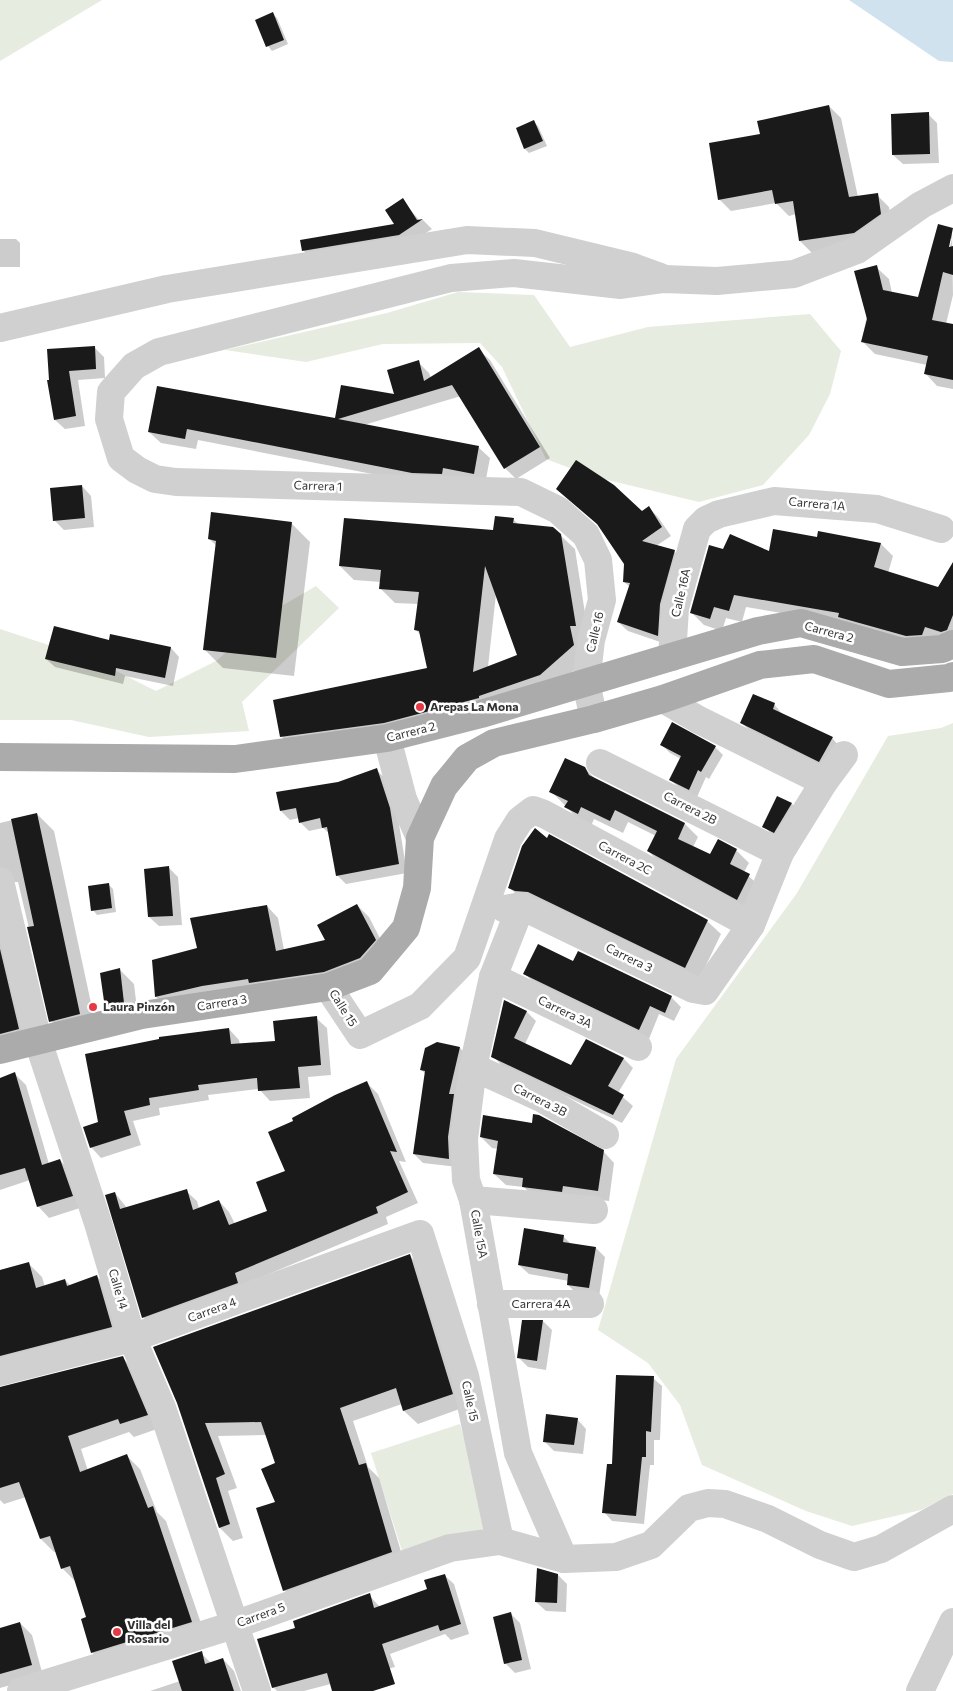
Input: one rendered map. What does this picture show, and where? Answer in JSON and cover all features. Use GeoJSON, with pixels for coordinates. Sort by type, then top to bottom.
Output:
{"type":"FeatureCollection","features":[{"type":"Feature","properties":{"kind":"main road","name":"Carrera 2"},"geometry":{"type":"LineString","coordinates":[[0,757],[235,758],[387,738],[480,714],[758,631],[801,623],[902,652],[942,649],[953,644]]}},
{"type":"Feature","properties":{"kind":"main road"},"geometry":{"type":"LineString","coordinates":[[420,838],[444,786],[466,758],[494,744],[594,719],[663,699],[760,665],[814,659],[889,684],[953,676]]}},
{"type":"Feature","properties":{"kind":"main road","name":"Calle 15"},"geometry":{"type":"LineString","coordinates":[[328,987],[370,971],[406,928],[416,888],[420,838]]}},
{"type":"Feature","properties":{"kind":"main road","name":"Carrera 3"},"geometry":{"type":"LineString","coordinates":[[0,1050],[142,1016],[328,987]]}},
{"type":"Feature","properties":{"kind":"street"},"geometry":{"type":"LineString","coordinates":[[0,328],[167,289],[467,240],[535,243],[630,266],[664,279],[718,281],[794,274],[857,250],[922,205],[953,188]]}},
{"type":"Feature","properties":{"kind":"street","name":"Carrera 1"},"geometry":{"type":"LineString","coordinates":[[521,492],[176,482],[149,476],[136,470],[121,458],[109,419],[111,392],[134,366],[159,352],[451,278],[514,273],[621,285],[664,279]]}},
{"type":"Feature","properties":{"kind":"street","name":"Calle 16"},"geometry":{"type":"LineString","coordinates":[[521,492],[558,510],[586,535],[598,560],[602,600],[591,640],[586,683],[594,719]]}},
{"type":"Feature","properties":{"kind":"street","name":"Carrera 1A"},"geometry":{"type":"LineString","coordinates":[[697,529],[706,520],[719,514],[774,501],[877,509],[941,529]]}},
{"type":"Feature","properties":{"kind":"street","name":"Calle 16A"},"geometry":{"type":"LineString","coordinates":[[672,657],[674,608],[697,529]]}},
{"type":"Feature","properties":{"kind":"street"},"geometry":{"type":"LineString","coordinates":[[663,699],[699,720],[824,782]]}},
{"type":"Feature","properties":{"kind":"street","name":"Calle 15"},"geometry":{"type":"LineString","coordinates":[[387,738],[403,799],[420,838]]}},
{"type":"Feature","properties":{"kind":"street"},"geometry":{"type":"LineString","coordinates":[[751,925],[780,853],[824,782],[844,755]]}},
{"type":"Feature","properties":{"kind":"street","name":"Carrera 2B"},"geometry":{"type":"LineString","coordinates":[[600,763],[780,853]]}},
{"type":"Feature","properties":{"kind":"street","name":"Carrera 2C"},"geometry":{"type":"LineString","coordinates":[[508,839],[520,820],[533,810],[544,814],[751,925]]}},
{"type":"Feature","properties":{"kind":"street","name":"Calle 15"},"geometry":{"type":"LineString","coordinates":[[328,987],[360,1035],[420,1006],[467,958],[508,839]]}},
{"type":"Feature","properties":{"kind":"street","name":"Calle 14"},"geometry":{"type":"LineString","coordinates":[[0,881],[38,1041],[98,1223],[132,1338],[162,1408],[257,1691]]}},
{"type":"Feature","properties":{"kind":"street"},"geometry":{"type":"LineString","coordinates":[[482,918],[506,908],[522,906]]}},
{"type":"Feature","properties":{"kind":"street","name":"Carrera 3"},"geometry":{"type":"LineString","coordinates":[[522,906],[693,989],[705,991],[716,978],[734,947],[751,925]]}},
{"type":"Feature","properties":{"kind":"street","name":"Calle 15A"},"geometry":{"type":"LineString","coordinates":[[522,906],[492,977],[473,1067],[464,1139],[466,1180],[473,1200],[518,1453],[564,1559]]}},
{"type":"Feature","properties":{"kind":"street","name":"Carrera 3A"},"geometry":{"type":"LineString","coordinates":[[492,977],[638,1047]]}},
{"type":"Feature","properties":{"kind":"street","name":"Carrera 3B"},"geometry":{"type":"LineString","coordinates":[[473,1067],[541,1098],[605,1135]]}},
{"type":"Feature","properties":{"kind":"street"},"geometry":{"type":"LineString","coordinates":[[473,1200],[594,1210]]}},
{"type":"Feature","properties":{"kind":"street","name":"Calle 15"},"geometry":{"type":"LineString","coordinates":[[420,1234],[465,1376],[500,1541]]}},
{"type":"Feature","properties":{"kind":"street","name":"Carrera 4"},"geometry":{"type":"LineString","coordinates":[[0,1372],[132,1338],[420,1234]]}},
{"type":"Feature","properties":{"kind":"street","name":"Carrera 4A"},"geometry":{"type":"LineString","coordinates":[[491,1304],[590,1304]]}},
{"type":"Feature","properties":{"kind":"street"},"geometry":{"type":"LineString","coordinates":[[500,1541],[564,1559],[616,1557],[651,1545],[689,1508],[708,1504],[725,1504],[768,1519],[820,1545],[854,1557],[881,1549],[953,1509]]}},
{"type":"Feature","properties":{"kind":"street","name":"Carrera 5"},"geometry":{"type":"LineString","coordinates":[[21,1691],[234,1625],[450,1548],[500,1541]]}},
{"type":"Feature","properties":{"kind":"street"},"geometry":{"type":"LineString","coordinates":[[920,1691],[953,1622]]}},
{"type":"Feature","properties":{"kind":"shaded area"},"geometry":{"type":"Polygon","coordinates":[[[0,0],[102,0],[0,61],[0,0]]]}},
{"type":"Feature","properties":{"kind":"shaded area"},"geometry":{"type":"Polygon","coordinates":[[[458,292],[534,295],[570,347],[648,327],[810,314],[841,351],[830,394],[809,435],[763,485],[699,502],[591,476],[546,459],[502,367],[480,343],[383,344],[306,362],[225,350],[387,313],[458,292]]]}},
{"type":"Feature","properties":{"kind":"shaded area"},"geometry":{"type":"Polygon","coordinates":[[[316,586],[339,608],[242,702],[249,731],[149,737],[71,720],[0,720],[0,629],[94,660],[156,691],[216,661],[280,607],[316,586]]]}},
{"type":"Feature","properties":{"kind":"shaded area"},"geometry":{"type":"Polygon","coordinates":[[[953,723],[953,1494],[921,1510],[852,1526],[806,1511],[702,1465],[680,1405],[648,1363],[598,1330],[676,1059],[797,893],[888,736],[941,728],[953,723]]]}},
{"type":"Feature","properties":{"kind":"shaded area"},"geometry":{"type":"Polygon","coordinates":[[[460,1424],[490,1527],[403,1554],[371,1453],[460,1424]]]}},
{"type":"Feature","properties":{"kind":"water"},"geometry":{"type":"Polygon","coordinates":[[[849,0],[953,0],[953,62],[939,61],[849,0]]]}},
{"type":"Feature","properties":{"kind":"building"},"geometry":{"type":"Polygon","coordinates":[[[273,12],[284,40],[266,47],[255,20],[273,12]]]}},
{"type":"Feature","properties":{"kind":"building"},"geometry":{"type":"Polygon","coordinates":[[[829,105],[849,197],[878,193],[881,214],[854,233],[799,241],[793,201],[775,204],[772,190],[718,200],[709,143],[760,134],[757,121],[829,105]]]}},
{"type":"Feature","properties":{"kind":"building"},"geometry":{"type":"Polygon","coordinates":[[[929,112],[930,154],[892,155],[891,114],[929,112]]]}},
{"type":"Feature","properties":{"kind":"building"},"geometry":{"type":"Polygon","coordinates":[[[534,120],[543,141],[524,149],[516,128],[534,120]]]}},
{"type":"Feature","properties":{"kind":"building"},"geometry":{"type":"Polygon","coordinates":[[[403,198],[417,220],[423,219],[399,235],[302,251],[300,240],[394,224],[385,210],[403,198]]]}},
{"type":"Feature","properties":{"kind":"building"},"geometry":{"type":"Polygon","coordinates":[[[938,224],[953,228],[949,247],[953,246],[953,275],[943,272],[932,320],[953,324],[953,380],[924,374],[928,356],[861,342],[867,319],[854,271],[877,265],[883,290],[918,297],[938,224]]]}},
{"type":"Feature","properties":{"kind":"building"},"geometry":{"type":"Polygon","coordinates":[[[95,346],[96,369],[69,371],[76,416],[54,420],[47,380],[49,380],[47,349],[95,346]]]}},
{"type":"Feature","properties":{"kind":"building"},"geometry":{"type":"Polygon","coordinates":[[[479,347],[540,447],[504,469],[452,385],[338,419],[479,446],[474,474],[443,468],[442,474],[412,473],[187,429],[185,439],[148,432],[157,386],[335,418],[341,385],[394,394],[387,370],[419,360],[424,381],[479,347]]]}},
{"type":"Feature","properties":{"kind":"building"},"geometry":{"type":"Polygon","coordinates":[[[576,460],[614,485],[642,511],[649,506],[662,527],[642,541],[675,550],[660,604],[658,636],[617,622],[630,583],[623,582],[624,564],[597,524],[556,489],[576,460]]]}},
{"type":"Feature","properties":{"kind":"building"},"geometry":{"type":"Polygon","coordinates":[[[82,485],[85,518],[53,521],[50,488],[82,485]]]}},
{"type":"Feature","properties":{"kind":"building"},"geometry":{"type":"Polygon","coordinates":[[[211,512],[292,522],[276,658],[203,650],[216,541],[208,539],[211,512]]]}},
{"type":"Feature","properties":{"kind":"building"},"geometry":{"type":"Polygon","coordinates":[[[495,516],[514,518],[513,523],[553,527],[561,534],[576,626],[570,626],[574,645],[540,675],[479,696],[479,698],[384,723],[280,737],[273,700],[427,668],[419,631],[414,630],[419,592],[379,589],[381,570],[339,566],[344,518],[493,530],[495,516]],[[485,566],[473,672],[517,655],[485,566]]]}},
{"type":"Feature","properties":{"kind":"building"},"geometry":{"type":"Polygon","coordinates":[[[773,529],[817,537],[818,531],[881,543],[874,567],[938,587],[953,562],[953,615],[947,630],[941,632],[925,627],[922,635],[906,636],[838,617],[839,613],[734,595],[729,611],[714,607],[710,619],[690,613],[709,545],[723,549],[730,534],[769,551],[773,529]]]}},
{"type":"Feature","properties":{"kind":"building"},"geometry":{"type":"Polygon","coordinates":[[[54,626],[109,640],[110,634],[171,647],[165,678],[116,668],[115,676],[45,659],[54,626]]]}},
{"type":"Feature","properties":{"kind":"building"},"geometry":{"type":"Polygon","coordinates":[[[753,694],[775,703],[773,709],[833,737],[819,762],[740,723],[753,694]]]}},
{"type":"Feature","properties":{"kind":"building"},"geometry":{"type":"Polygon","coordinates":[[[672,722],[716,746],[701,772],[698,770],[689,790],[669,780],[681,756],[660,745],[672,722]]]}},
{"type":"Feature","properties":{"kind":"building"},"geometry":{"type":"Polygon","coordinates":[[[565,758],[585,767],[589,775],[685,823],[678,839],[710,854],[718,839],[737,849],[730,864],[750,874],[737,900],[647,851],[657,831],[615,810],[610,821],[581,807],[578,814],[564,807],[568,801],[549,792],[565,758]]]}},
{"type":"Feature","properties":{"kind":"building"},"geometry":{"type":"Polygon","coordinates":[[[377,768],[390,808],[399,864],[336,876],[327,827],[322,828],[320,818],[299,823],[296,808],[280,811],[276,792],[338,782],[377,768]]]}},
{"type":"Feature","properties":{"kind":"building"},"geometry":{"type":"Polygon","coordinates":[[[777,796],[792,803],[774,833],[762,827],[777,796]]]}},
{"type":"Feature","properties":{"kind":"building"},"geometry":{"type":"Polygon","coordinates":[[[37,813],[80,1014],[49,1022],[27,927],[34,926],[11,819],[37,813]]]}},
{"type":"Feature","properties":{"kind":"building"},"geometry":{"type":"Polygon","coordinates":[[[535,828],[547,838],[549,834],[708,920],[685,968],[528,892],[515,891],[508,888],[522,846],[535,828]]]}},
{"type":"Feature","properties":{"kind":"building"},"geometry":{"type":"Polygon","coordinates":[[[169,866],[173,916],[148,917],[144,869],[169,866]]]}},
{"type":"Feature","properties":{"kind":"building"},"geometry":{"type":"Polygon","coordinates":[[[109,883],[112,908],[91,911],[88,886],[109,883]]]}},
{"type":"Feature","properties":{"kind":"building"},"geometry":{"type":"Polygon","coordinates":[[[357,904],[376,940],[360,958],[324,972],[249,983],[248,979],[202,986],[155,997],[152,960],[197,948],[190,918],[267,905],[276,951],[325,940],[317,925],[357,904]]]}},
{"type":"Feature","properties":{"kind":"building"},"geometry":{"type":"Polygon","coordinates":[[[538,944],[573,961],[578,951],[672,996],[665,1013],[650,1006],[639,1030],[523,974],[538,944]]]}},
{"type":"Feature","properties":{"kind":"building"},"geometry":{"type":"Polygon","coordinates":[[[0,949],[19,1029],[0,1034],[0,949]]]}},
{"type":"Feature","properties":{"kind":"building"},"geometry":{"type":"Polygon","coordinates":[[[120,968],[124,1003],[105,1008],[100,973],[120,968]]]}},
{"type":"Feature","properties":{"kind":"building"},"geometry":{"type":"Polygon","coordinates":[[[504,1000],[527,1011],[514,1038],[571,1065],[586,1039],[624,1058],[608,1086],[624,1095],[613,1115],[491,1057],[504,1000]]]}},
{"type":"Feature","properties":{"kind":"building"},"geometry":{"type":"Polygon","coordinates":[[[317,1016],[321,1065],[298,1067],[300,1088],[258,1091],[257,1078],[198,1085],[199,1090],[149,1098],[150,1105],[124,1111],[131,1135],[90,1148],[83,1127],[98,1122],[85,1054],[159,1039],[159,1037],[229,1028],[231,1044],[275,1041],[273,1021],[317,1016]]]}},
{"type":"Feature","properties":{"kind":"building"},"geometry":{"type":"Polygon","coordinates":[[[437,1042],[460,1047],[449,1094],[454,1094],[448,1137],[449,1159],[413,1154],[425,1071],[420,1070],[425,1048],[437,1042]]]}},
{"type":"Feature","properties":{"kind":"building"},"geometry":{"type":"Polygon","coordinates":[[[15,1072],[42,1165],[60,1159],[73,1196],[37,1207],[25,1168],[0,1175],[0,1078],[15,1072]]]}},
{"type":"Feature","properties":{"kind":"building"},"geometry":{"type":"Polygon","coordinates":[[[367,1081],[397,1152],[390,1151],[408,1192],[376,1207],[378,1213],[235,1273],[238,1283],[142,1318],[105,1195],[115,1192],[120,1209],[187,1189],[193,1210],[219,1200],[229,1225],[267,1211],[256,1182],[285,1171],[268,1132],[293,1121],[292,1118],[335,1095],[367,1081]]]}},
{"type":"Feature","properties":{"kind":"building"},"geometry":{"type":"Polygon","coordinates":[[[533,1114],[539,1115],[604,1150],[598,1191],[563,1186],[562,1192],[522,1187],[523,1178],[493,1174],[498,1141],[480,1137],[483,1115],[532,1123],[533,1114]]]}},
{"type":"Feature","properties":{"kind":"building"},"geometry":{"type":"Polygon","coordinates":[[[524,1228],[564,1235],[563,1242],[596,1247],[589,1288],[567,1285],[568,1274],[518,1265],[524,1228]]]}},
{"type":"Feature","properties":{"kind":"building"},"geometry":{"type":"Polygon","coordinates":[[[410,1254],[453,1394],[403,1411],[396,1388],[340,1408],[359,1465],[366,1463],[392,1552],[283,1591],[256,1508],[275,1502],[261,1469],[275,1463],[261,1422],[205,1423],[225,1474],[216,1478],[230,1524],[219,1528],[177,1403],[153,1347],[410,1254]]]}},
{"type":"Feature","properties":{"kind":"building"},"geometry":{"type":"Polygon","coordinates":[[[29,1262],[36,1288],[65,1279],[67,1286],[97,1275],[112,1327],[0,1356],[0,1270],[29,1262]]]}},
{"type":"Feature","properties":{"kind":"building"},"geometry":{"type":"Polygon","coordinates":[[[522,1320],[543,1320],[537,1361],[517,1358],[522,1320]]]}},
{"type":"Feature","properties":{"kind":"building"},"geometry":{"type":"Polygon","coordinates":[[[123,1356],[148,1415],[120,1424],[118,1419],[68,1436],[80,1472],[127,1454],[148,1508],[153,1506],[192,1622],[91,1653],[81,1619],[86,1617],[70,1566],[61,1569],[50,1536],[40,1539],[19,1482],[0,1488],[0,1387],[123,1356]]]}},
{"type":"Feature","properties":{"kind":"building"},"geometry":{"type":"Polygon","coordinates":[[[616,1375],[654,1376],[651,1432],[646,1431],[646,1457],[642,1457],[636,1516],[602,1513],[607,1464],[612,1464],[616,1375]]]}},
{"type":"Feature","properties":{"kind":"building"},"geometry":{"type":"Polygon","coordinates":[[[546,1414],[578,1418],[574,1445],[543,1442],[546,1414]]]}},
{"type":"Feature","properties":{"kind":"building"},"geometry":{"type":"Polygon","coordinates":[[[537,1568],[558,1574],[557,1603],[535,1602],[537,1568]]]}},
{"type":"Feature","properties":{"kind":"building"},"geometry":{"type":"Polygon","coordinates":[[[445,1574],[461,1624],[440,1631],[438,1625],[382,1644],[395,1684],[373,1691],[332,1691],[327,1673],[272,1688],[257,1639],[295,1628],[293,1621],[370,1593],[374,1608],[427,1589],[424,1580],[445,1574]]]}},
{"type":"Feature","properties":{"kind":"building"},"geometry":{"type":"Polygon","coordinates":[[[511,1612],[522,1660],[504,1664],[493,1617],[511,1612]]]}},
{"type":"Feature","properties":{"kind":"building"},"geometry":{"type":"Polygon","coordinates":[[[20,1622],[32,1665],[0,1674],[0,1628],[20,1622]]]}},
{"type":"Feature","properties":{"kind":"building"},"geometry":{"type":"Polygon","coordinates":[[[202,1651],[205,1664],[223,1658],[234,1691],[182,1691],[172,1661],[202,1651]]]}},
{"type":"Feature","properties":{"kind":"place","name":"Arepas La Mona"},"geometry":{"type":"Point","coordinates":[420,707]}},
{"type":"Feature","properties":{"kind":"place","name":"Laura Pinzón"},"geometry":{"type":"Point","coordinates":[93,1007]}},
{"type":"Feature","properties":{"kind":"place","name":"Villa del Rosario"},"geometry":{"type":"Point","coordinates":[117,1632]}}]}
